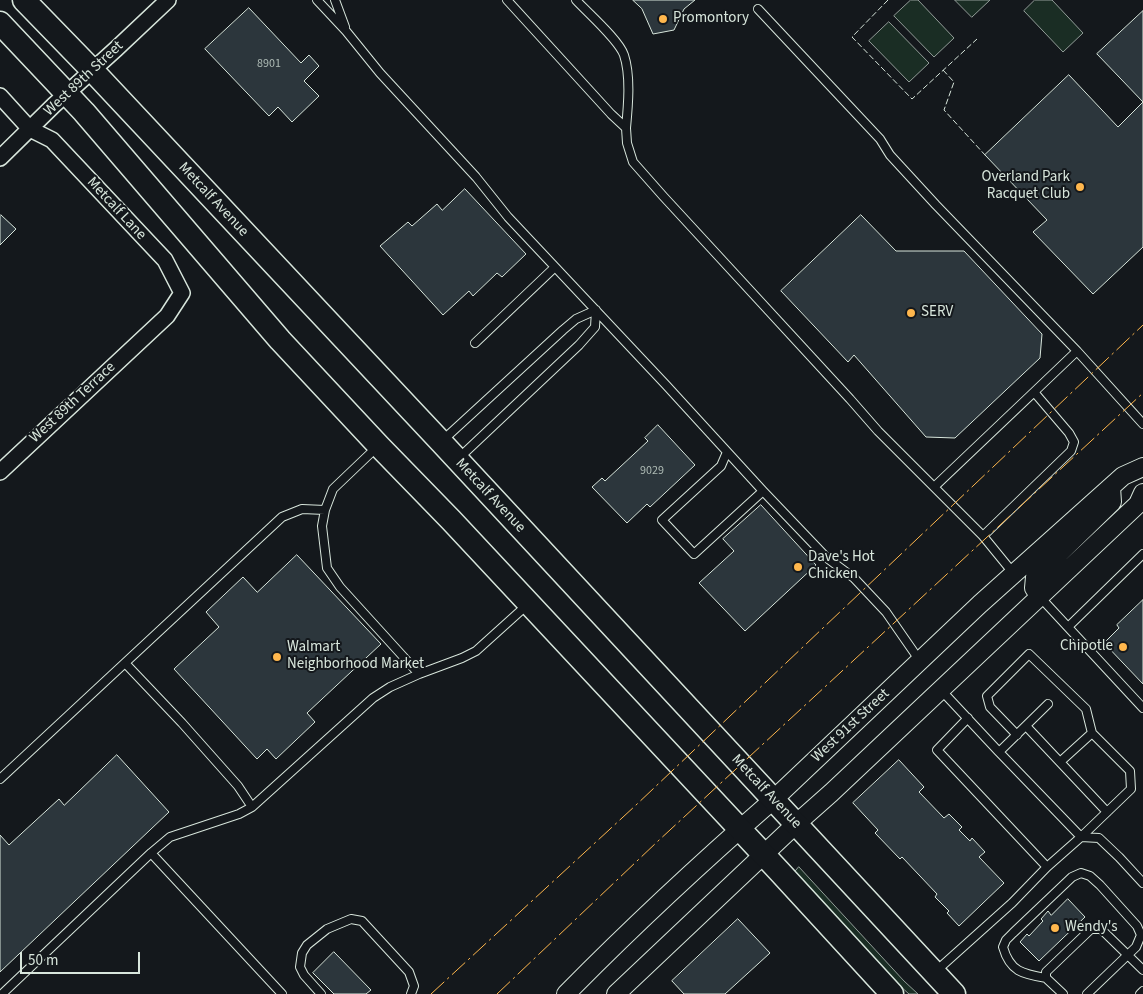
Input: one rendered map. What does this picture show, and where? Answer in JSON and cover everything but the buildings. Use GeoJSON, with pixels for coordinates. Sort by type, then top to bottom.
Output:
{"type":"FeatureCollection","features":[{"type":"Feature","properties":{"kind":"main road","name":"Metcalf Avenue"},"geometry":{"type":"LineString","coordinates":[[24,0],[92,70],[954,994]]}},
{"type":"Feature","properties":{"kind":"main road"},"geometry":{"type":"LineString","coordinates":[[0,23],[67,94],[280,340],[740,828],[892,994]]}},
{"type":"Feature","properties":{"kind":"street","name":"West 89th Street"},"geometry":{"type":"LineString","coordinates":[[0,158],[168,0]]}},
{"type":"Feature","properties":{"kind":"street","name":"Metcalf Lane"},"geometry":{"type":"LineString","coordinates":[[0,96],[30,129],[52,140],[165,260],[182,293],[167,316],[147,335]]}},
{"type":"Feature","properties":{"kind":"street","name":"West 89th Terrace"},"geometry":{"type":"LineString","coordinates":[[0,472],[147,335]]}},
{"type":"Feature","properties":{"kind":"street","name":"West 91st Street"},"geometry":{"type":"LineString","coordinates":[[566,994],[601,958],[980,604],[1123,476],[1143,466]]}},
{"type":"Feature","properties":{"kind":"street"},"geometry":{"type":"LineString","coordinates":[[1040,597],[1034,588],[1036,577],[1112,502],[1111,487]]}},
{"type":"Feature","properties":{"kind":"street"},"geometry":{"type":"LineString","coordinates":[[616,994],[1138,504],[1143,493]]}},
{"type":"Feature","properties":{"kind":"street"},"geometry":{"type":"LineString","coordinates":[[966,666],[975,643],[1026,594],[1022,584],[1014,574]]}},
{"type":"Feature","properties":{"kind":"lane"},"geometry":{"type":"LineString","coordinates":[[317,0],[346,31],[380,73],[476,177],[508,217],[827,558],[854,578],[886,612],[920,661]]}},
{"type":"Feature","properties":{"kind":"lane"},"geometry":{"type":"LineString","coordinates":[[334,0],[346,31]]}},
{"type":"Feature","properties":{"kind":"lane"},"geometry":{"type":"LineString","coordinates":[[507,0],[626,128]]}},
{"type":"Feature","properties":{"kind":"lane"},"geometry":{"type":"LineString","coordinates":[[576,0],[624,54],[627,71],[627,143],[633,162],[878,431],[983,536],[1014,574]]}},
{"type":"Feature","properties":{"kind":"lane"},"geometry":{"type":"LineString","coordinates":[[758,10],[880,139],[890,155],[936,205],[1077,351],[1143,424]]}},
{"type":"Feature","properties":{"kind":"lane"},"geometry":{"type":"LineString","coordinates":[[475,343],[555,267]]}},
{"type":"Feature","properties":{"kind":"lane"},"geometry":{"type":"LineString","coordinates":[[440,442],[576,319],[596,310]]}},
{"type":"Feature","properties":{"kind":"lane"},"geometry":{"type":"LineString","coordinates":[[456,460],[579,345],[595,327],[596,310]]}},
{"type":"Feature","properties":{"kind":"lane"},"geometry":{"type":"LineString","coordinates":[[934,487],[1077,351]]}},
{"type":"Feature","properties":{"kind":"lane"},"geometry":{"type":"LineString","coordinates":[[983,536],[1071,451],[1074,442],[1069,433],[1034,392]]}},
{"type":"Feature","properties":{"kind":"lane"},"geometry":{"type":"LineString","coordinates":[[379,446],[333,489],[325,510],[322,526],[328,568],[340,587],[419,674]]}},
{"type":"Feature","properties":{"kind":"lane"},"geometry":{"type":"LineString","coordinates":[[727,452],[722,466],[662,520],[694,554],[763,491]]}},
{"type":"Feature","properties":{"kind":"lane"},"geometry":{"type":"LineString","coordinates":[[0,779],[282,517],[302,509],[325,510]]}},
{"type":"Feature","properties":{"kind":"lane"},"geometry":{"type":"LineString","coordinates":[[1068,627],[1143,554]]}},
{"type":"Feature","properties":{"kind":"lane"},"geometry":{"type":"LineString","coordinates":[[1040,597],[1143,708]]}},
{"type":"Feature","properties":{"kind":"lane"},"geometry":{"type":"LineString","coordinates":[[2,994],[170,837],[252,808],[374,698],[390,687],[476,651],[528,604]]}},
{"type":"Feature","properties":{"kind":"lane"},"geometry":{"type":"LineString","coordinates":[[934,973],[1012,903],[1047,867],[1131,788],[1130,772],[1092,732],[1086,709],[1029,654],[987,696],[990,707],[1017,735]]}},
{"type":"Feature","properties":{"kind":"lane"},"geometry":{"type":"LineString","coordinates":[[124,663],[238,786],[252,808]]}},
{"type":"Feature","properties":{"kind":"lane"},"geometry":{"type":"LineString","coordinates":[[941,690],[1081,836],[1099,838],[1143,883]]}},
{"type":"Feature","properties":{"kind":"lane"},"geometry":{"type":"LineString","coordinates":[[999,752],[1048,704]]}},
{"type":"Feature","properties":{"kind":"lane"},"geometry":{"type":"LineString","coordinates":[[968,718],[937,750],[1047,867]]}},
{"type":"Feature","properties":{"kind":"lane"},"geometry":{"type":"LineString","coordinates":[[1026,726],[1106,812]]}},
{"type":"Feature","properties":{"kind":"lane"},"geometry":{"type":"LineString","coordinates":[[1060,762],[1092,732]]}},
{"type":"Feature","properties":{"kind":"lane"},"geometry":{"type":"LineString","coordinates":[[151,853],[282,994]]}},
{"type":"Feature","properties":{"kind":"lane"},"geometry":{"type":"LineString","coordinates":[[1063,994],[1046,978],[1024,974],[1013,966],[1005,956],[1003,947],[1006,940],[1013,933],[1064,884],[1081,872],[1090,876],[1100,885],[1137,926],[1140,935],[1136,947],[1086,994]]}},
{"type":"Feature","properties":{"kind":"lane"},"geometry":{"type":"LineString","coordinates":[[321,994],[304,975],[300,967],[302,953],[307,945],[327,929],[351,919],[362,921],[409,972],[414,986],[411,994]]}},
{"type":"Feature","properties":{"kind":"lane"},"geometry":{"type":"LineString","coordinates":[[1046,978],[1046,972],[1091,929],[1101,929],[1143,970]]}},
{"type":"Feature","properties":{"kind":"lane"},"geometry":{"type":"LineString","coordinates":[[1140,994],[1143,991]]}},
{"type":"Feature","properties":{"kind":"green space"},"geometry":{"type":"Polygon","coordinates":[[[911,0],[918,0],[954,38],[934,57],[894,16],[911,0]]]}},
{"type":"Feature","properties":{"kind":"green space"},"geometry":{"type":"Polygon","coordinates":[[[955,0],[990,0],[972,17],[955,0]]]}},
{"type":"Feature","properties":{"kind":"green space"},"geometry":{"type":"Polygon","coordinates":[[[1035,0],[1052,0],[1083,33],[1063,52],[1024,11],[1035,0]]]}},
{"type":"Feature","properties":{"kind":"green space"},"geometry":{"type":"Polygon","coordinates":[[[889,22],[929,63],[909,82],[869,41],[889,22]]]}},
{"type":"Feature","properties":{"kind":"green space"},"geometry":{"type":"Polygon","coordinates":[[[799,867],[918,994],[909,994],[881,969],[794,873],[799,867]]]}},
{"type":"Feature","properties":{"kind":"fence"},"geometry":{"type":"LineString","coordinates":[[888,0],[852,37],[912,99],[977,39]]}},
{"type":"Feature","properties":{"kind":"fence"},"geometry":{"type":"LineString","coordinates":[[943,70],[954,82],[944,110],[985,155]]}},
{"type":"Feature","properties":{"kind":"power"},"geometry":{"type":"LineString","coordinates":[[431,994],[635,806],[1143,325]]}},
{"type":"Feature","properties":{"kind":"power"},"geometry":{"type":"LineString","coordinates":[[497,994],[657,842],[1143,393]]}},
{"type":"Feature","properties":{"kind":"place","name":"Promontory"},"geometry":{"type":"Point","coordinates":[663,19]}},
{"type":"Feature","properties":{"kind":"place","name":"Overland Park Racquet Club"},"geometry":{"type":"Point","coordinates":[1080,187]}},
{"type":"Feature","properties":{"kind":"place","name":"SERV"},"geometry":{"type":"Point","coordinates":[911,313]}},
{"type":"Feature","properties":{"kind":"place","name":"Dave's Hot Chicken"},"geometry":{"type":"Point","coordinates":[798,567]}},
{"type":"Feature","properties":{"kind":"place","name":"Chipotle"},"geometry":{"type":"Point","coordinates":[1123,647]}},
{"type":"Feature","properties":{"kind":"place","name":"Walmart Neighborhood Market"},"geometry":{"type":"Point","coordinates":[277,657]}},
{"type":"Feature","properties":{"kind":"place","name":"Wendy's"},"geometry":{"type":"Point","coordinates":[1055,928]}}]}
